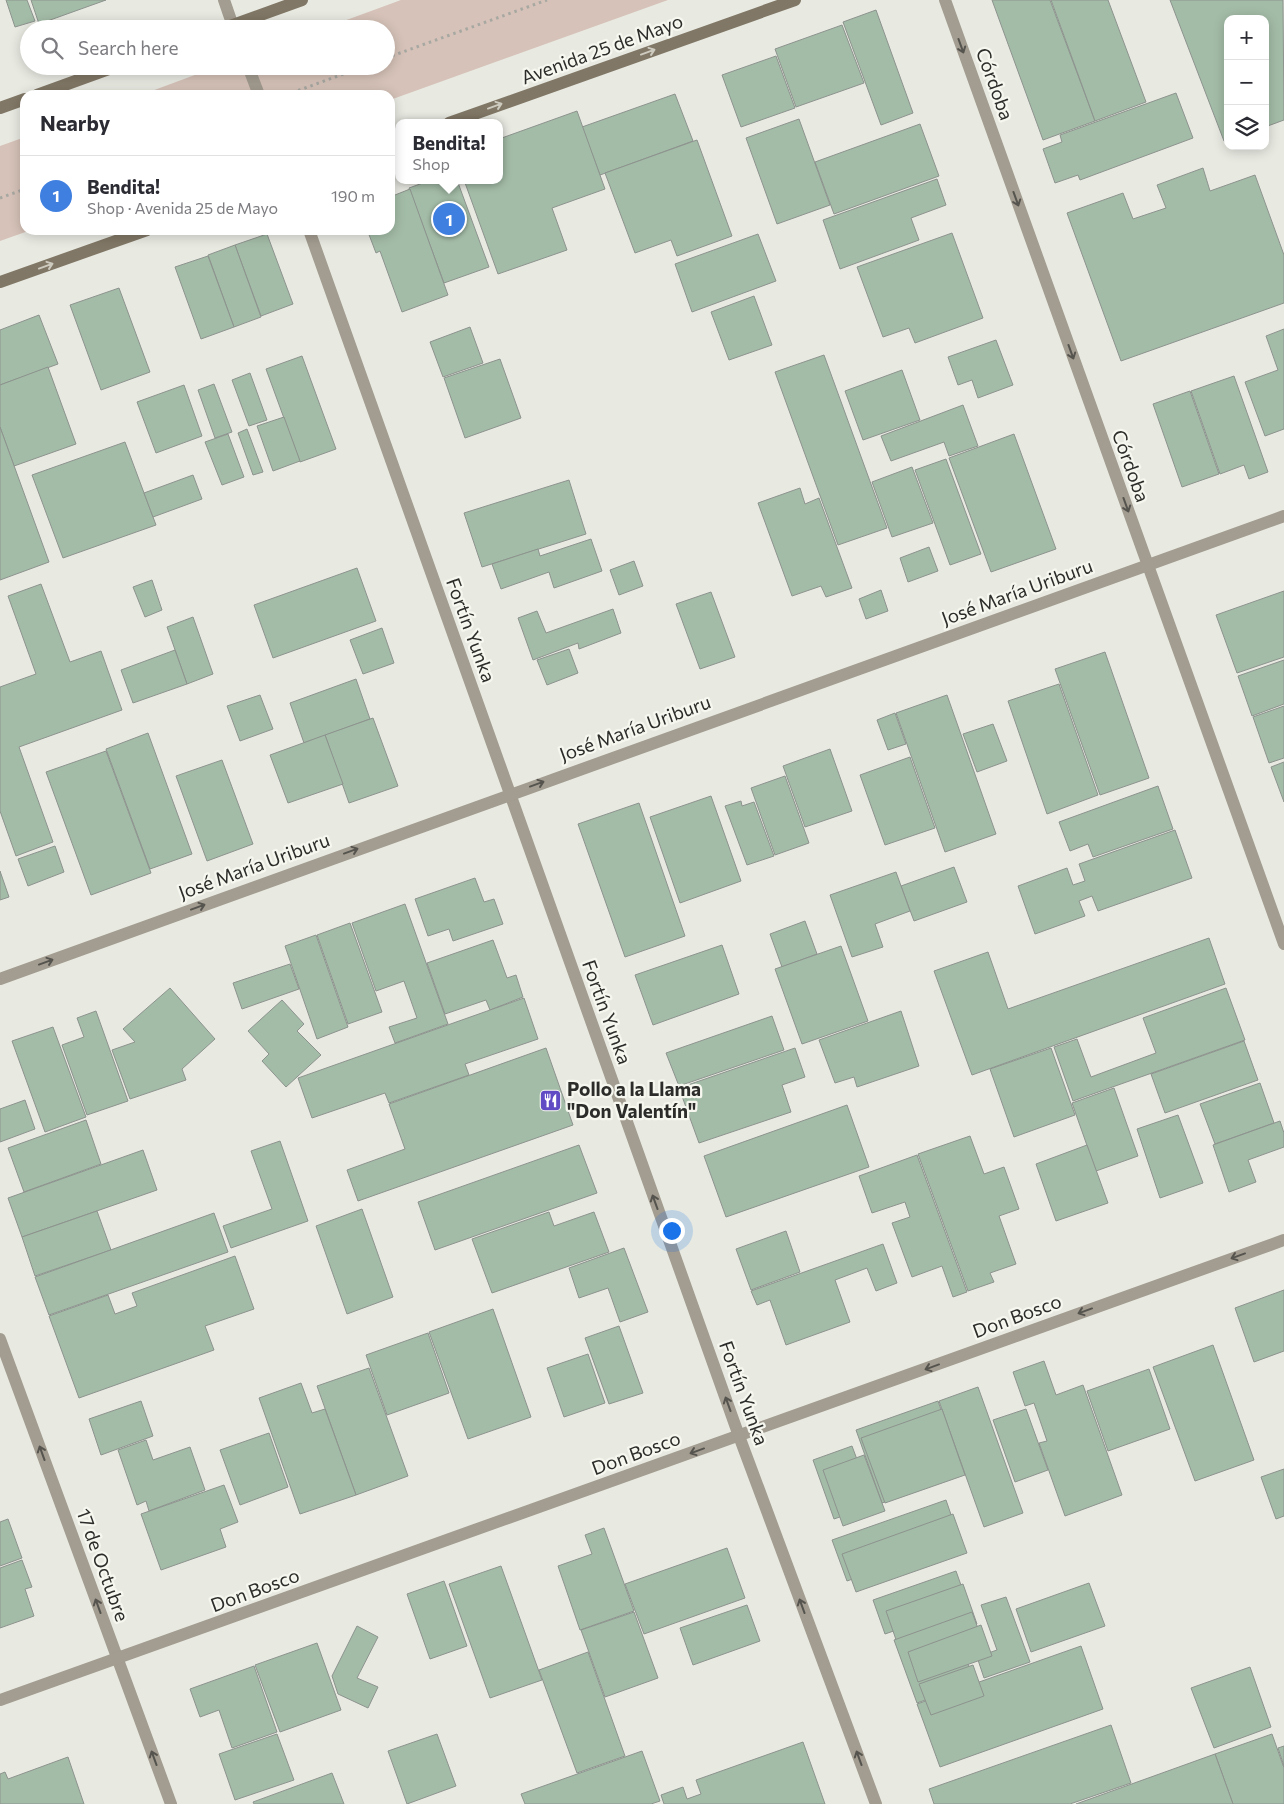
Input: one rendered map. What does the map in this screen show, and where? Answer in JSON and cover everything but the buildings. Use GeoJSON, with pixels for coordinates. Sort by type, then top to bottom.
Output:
{"type":"FeatureCollection","features":[{"type":"Feature","properties":{"kind":"main road"},"geometry":{"type":"LineString","coordinates":[[248,20],[302,0]]}},
{"type":"Feature","properties":{"kind":"main road","name":"Avenida 25 de Mayo"},"geometry":{"type":"LineString","coordinates":[[460,119],[795,0]]}},
{"type":"Feature","properties":{"kind":"main road"},"geometry":{"type":"LineString","coordinates":[[51,90],[92,75]]}},
{"type":"Feature","properties":{"kind":"main road"},"geometry":{"type":"LineString","coordinates":[[0,108],[20,101]]}},
{"type":"Feature","properties":{"kind":"main road"},"geometry":{"type":"LineString","coordinates":[[0,282],[134,235]]}},
{"type":"Feature","properties":{"kind":"street"},"geometry":{"type":"LineString","coordinates":[[224,0],[228,20]]}},
{"type":"Feature","properties":{"kind":"street","name":"Córdoba"},"geometry":{"type":"LineString","coordinates":[[945,0],[1284,944]]}},
{"type":"Feature","properties":{"kind":"street"},"geometry":{"type":"LineString","coordinates":[[251,75],[257,90]]}},
{"type":"Feature","properties":{"kind":"street","name":"Fortín Yunka"},"geometry":{"type":"LineString","coordinates":[[311,235],[740,1436],[876,1804]]}},
{"type":"Feature","properties":{"kind":"street","name":"José María Uriburu"},"geometry":{"type":"LineString","coordinates":[[0,979],[1284,516]]}},
{"type":"Feature","properties":{"kind":"street","name":"Don Bosco"},"geometry":{"type":"LineString","coordinates":[[0,1700],[1284,1240]]}},
{"type":"Feature","properties":{"kind":"street","name":"17 de Octubre"},"geometry":{"type":"LineString","coordinates":[[0,1339],[171,1804]]}},
{"type":"Feature","properties":{"kind":"path"},"geometry":{"type":"LineString","coordinates":[[395,55],[547,0]]}},
{"type":"Feature","properties":{"kind":"path"},"geometry":{"type":"LineString","coordinates":[[300,90],[340,75]]}},
{"type":"Feature","properties":{"kind":"path"},"geometry":{"type":"LineString","coordinates":[[0,198],[20,191]]}},
{"type":"Feature","properties":{"kind":"shaded area"},"geometry":{"type":"Polygon","coordinates":[[[401,0],[668,0],[395,98],[395,90],[154,90],[195,75],[395,75],[395,20],[347,20],[401,0]]]}},
{"type":"Feature","properties":{"kind":"shaded area"},"geometry":{"type":"Polygon","coordinates":[[[20,139],[20,234],[0,241],[0,146],[20,139]]]}},
{"type":"Feature","properties":{"kind":"place","name":"Bendita!"},"geometry":{"type":"Point","coordinates":[449,219]}},
{"type":"Feature","properties":{"kind":"place","name":"Pollo a la Llama \"Don Valentín\""},"geometry":{"type":"Point","coordinates":[551,1100]}}]}
